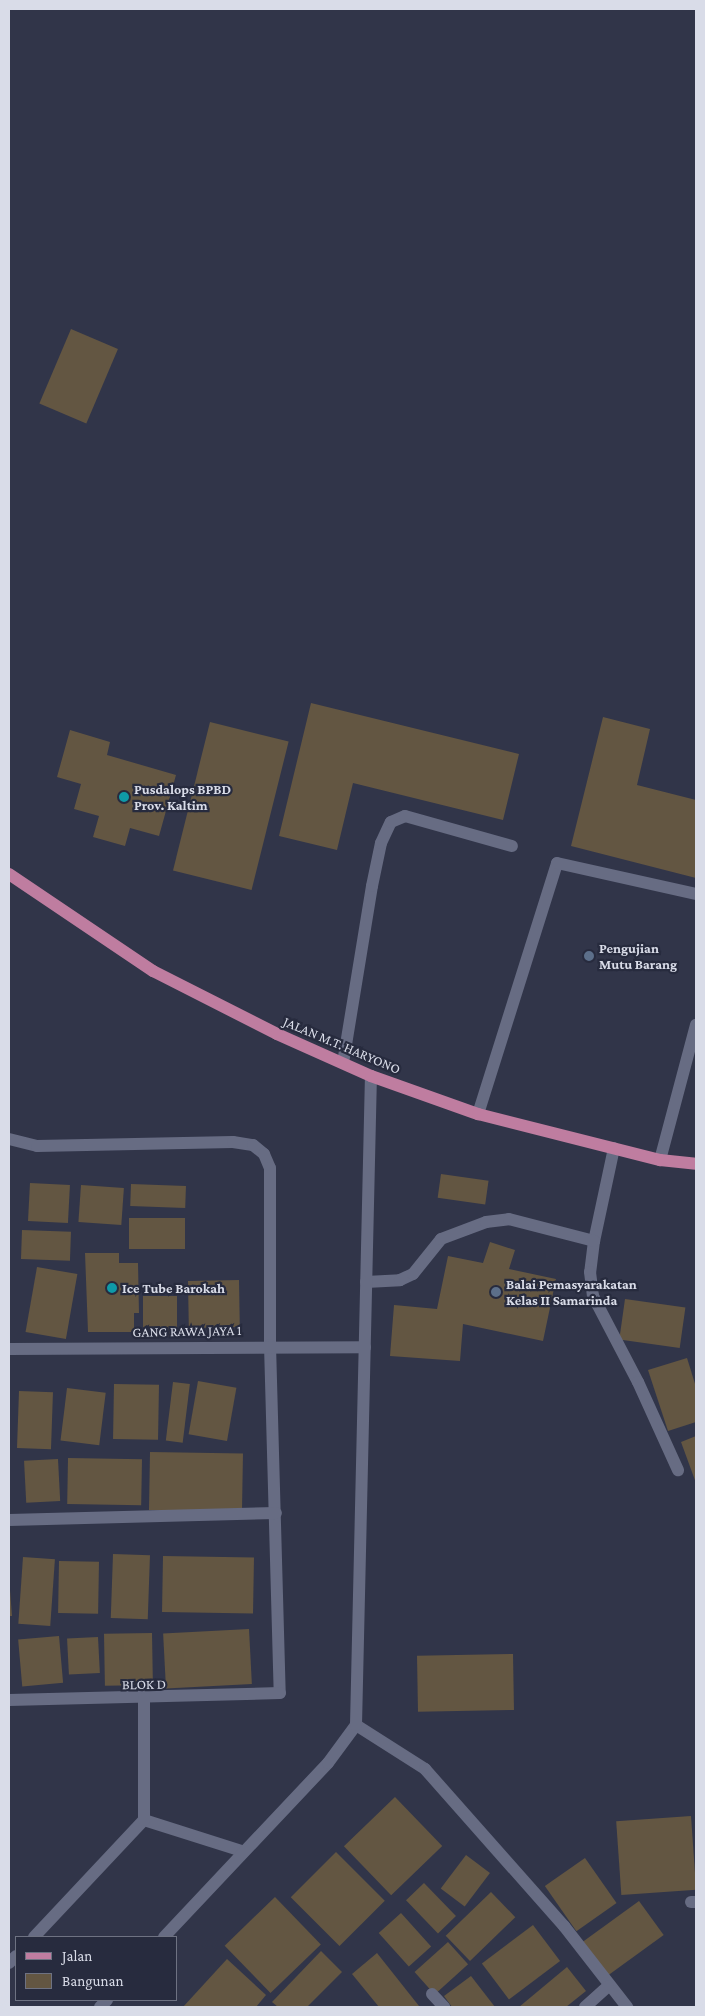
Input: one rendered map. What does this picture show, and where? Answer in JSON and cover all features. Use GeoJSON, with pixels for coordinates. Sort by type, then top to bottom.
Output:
{"type":"FeatureCollection","features":[{"type":"Feature","properties":{"kind":"main road","name":"JALAN M.T. HARYONO"},"geometry":{"type":"LineString","coordinates":[[9,874],[153,970],[371,1076],[478,1114],[660,1160],[696,1164]]}},
{"type":"Feature","properties":{"kind":"street"},"geometry":{"type":"LineString","coordinates":[[343,1063],[372,886],[381,843],[391,822],[404,816],[512,846]]}},
{"type":"Feature","properties":{"kind":"street"},"geometry":{"type":"LineString","coordinates":[[478,1114],[557,862],[696,894]]}},
{"type":"Feature","properties":{"kind":"street"},"geometry":{"type":"LineString","coordinates":[[660,1160],[696,1025]]}},
{"type":"Feature","properties":{"kind":"street"},"geometry":{"type":"LineString","coordinates":[[165,1936],[242,1851],[328,1763],[356,1725],[371,1076]]}},
{"type":"Feature","properties":{"kind":"street"},"geometry":{"type":"LineString","coordinates":[[9,1139],[38,1146],[232,1142],[253,1145],[264,1154],[270,1168],[270,1345],[276,1513],[9,1520]]}},
{"type":"Feature","properties":{"kind":"street"},"geometry":{"type":"LineString","coordinates":[[614,1148],[594,1241],[590,1272],[593,1296],[638,1382],[678,1470]]}},
{"type":"Feature","properties":{"kind":"street"},"geometry":{"type":"LineString","coordinates":[[366,1282],[400,1280],[413,1274],[441,1239],[486,1222],[509,1219],[594,1241]]}},
{"type":"Feature","properties":{"kind":"street","name":"GANG RAWA JAYA 1"},"geometry":{"type":"LineString","coordinates":[[9,1349],[270,1345],[365,1347]]}},
{"type":"Feature","properties":{"kind":"street","name":"BLOK D"},"geometry":{"type":"LineString","coordinates":[[9,1700],[144,1699],[280,1693],[276,1513]]}},
{"type":"Feature","properties":{"kind":"street"},"geometry":{"type":"LineString","coordinates":[[35,1936],[144,1820],[144,1699]]}},
{"type":"Feature","properties":{"kind":"street"},"geometry":{"type":"LineString","coordinates":[[356,1725],[425,1769],[564,1926],[608,1986],[627,2007]]}},
{"type":"Feature","properties":{"kind":"street"},"geometry":{"type":"LineString","coordinates":[[144,1820],[242,1851]]}},
{"type":"Feature","properties":{"kind":"street"},"geometry":{"type":"LineString","coordinates":[[585,2007],[608,1986]]}},
{"type":"Feature","properties":{"kind":"street"},"geometry":{"type":"LineString","coordinates":[[432,1994],[444,2007]]}},
{"type":"Feature","properties":{"kind":"building"},"geometry":{"type":"Polygon","coordinates":[[[71,329],[118,349],[86,423],[39,404],[71,329]]]}},
{"type":"Feature","properties":{"kind":"building"},"geometry":{"type":"Polygon","coordinates":[[[311,703],[519,754],[503,820],[353,783],[337,850],[279,836],[311,703]]]}},
{"type":"Feature","properties":{"kind":"building"},"geometry":{"type":"Polygon","coordinates":[[[603,717],[650,729],[637,785],[696,800],[696,878],[571,846],[603,717]]]}},
{"type":"Feature","properties":{"kind":"building"},"geometry":{"type":"Polygon","coordinates":[[[210,722],[289,742],[252,890],[173,870],[210,722]]]}},
{"type":"Feature","properties":{"kind":"building","name":"Pusdalops BPBD Prov. Kaltim"},"geometry":{"type":"Polygon","coordinates":[[[70,730],[110,742],[107,755],[176,775],[159,836],[130,828],[125,846],[93,837],[99,816],[74,809],[81,784],[57,777],[70,730]]]}},
{"type":"Feature","properties":{"kind":"building"},"geometry":{"type":"Polygon","coordinates":[[[441,1174],[489,1181],[485,1204],[438,1198],[441,1174]]]}},
{"type":"Feature","properties":{"kind":"building"},"geometry":{"type":"Polygon","coordinates":[[[30,1183],[70,1185],[68,1223],[28,1221],[30,1183]]]}},
{"type":"Feature","properties":{"kind":"building"},"geometry":{"type":"Polygon","coordinates":[[[131,1184],[186,1186],[185,1208],[130,1206],[131,1184]]]}},
{"type":"Feature","properties":{"kind":"building"},"geometry":{"type":"Polygon","coordinates":[[[81,1185],[124,1188],[121,1225],[78,1222],[81,1185]]]}},
{"type":"Feature","properties":{"kind":"building"},"geometry":{"type":"Polygon","coordinates":[[[129,1218],[185,1218],[185,1249],[129,1249],[129,1218]]]}},
{"type":"Feature","properties":{"kind":"building"},"geometry":{"type":"Polygon","coordinates":[[[22,1230],[71,1232],[70,1261],[21,1259],[22,1230]]]}},
{"type":"Feature","properties":{"kind":"building","name":"Balai Pemasyarakatan Kelas II Samarinda"},"geometry":{"type":"Polygon","coordinates":[[[490,1242],[515,1250],[509,1269],[556,1279],[543,1341],[463,1324],[460,1361],[390,1356],[394,1305],[437,1309],[448,1256],[483,1263],[490,1242]]]}},
{"type":"Feature","properties":{"kind":"building","name":"Ice Tube Barokah"},"geometry":{"type":"Polygon","coordinates":[[[85,1253],[119,1253],[119,1263],[138,1263],[139,1313],[134,1313],[134,1332],[88,1332],[85,1253]]]}},
{"type":"Feature","properties":{"kind":"building"},"geometry":{"type":"Polygon","coordinates":[[[37,1267],[77,1274],[66,1339],[26,1332],[37,1267]]]}},
{"type":"Feature","properties":{"kind":"building"},"geometry":{"type":"Polygon","coordinates":[[[239,1280],[240,1327],[189,1328],[188,1281],[239,1280]]]}},
{"type":"Feature","properties":{"kind":"building"},"geometry":{"type":"Polygon","coordinates":[[[143,1296],[177,1296],[177,1337],[143,1337],[143,1296]]]}},
{"type":"Feature","properties":{"kind":"building"},"geometry":{"type":"Polygon","coordinates":[[[625,1299],[685,1307],[680,1348],[619,1340],[625,1299]]]}},
{"type":"Feature","properties":{"kind":"building"},"geometry":{"type":"Polygon","coordinates":[[[687,1358],[696,1387],[696,1422],[668,1431],[648,1370],[687,1358]]]}},
{"type":"Feature","properties":{"kind":"building"},"geometry":{"type":"Polygon","coordinates":[[[198,1381],[236,1388],[227,1441],[189,1434],[198,1381]]]}},
{"type":"Feature","properties":{"kind":"building"},"geometry":{"type":"Polygon","coordinates":[[[173,1382],[190,1384],[183,1443],[166,1441],[173,1382]]]}},
{"type":"Feature","properties":{"kind":"building"},"geometry":{"type":"Polygon","coordinates":[[[114,1384],[159,1385],[158,1440],[113,1439],[114,1384]]]}},
{"type":"Feature","properties":{"kind":"building"},"geometry":{"type":"Polygon","coordinates":[[[67,1388],[106,1393],[99,1445],[61,1441],[67,1388]]]}},
{"type":"Feature","properties":{"kind":"building"},"geometry":{"type":"Polygon","coordinates":[[[19,1391],[53,1392],[51,1449],[17,1448],[19,1391]]]}},
{"type":"Feature","properties":{"kind":"building"},"geometry":{"type":"Polygon","coordinates":[[[696,1436],[696,1483],[681,1442],[696,1436]]]}},
{"type":"Feature","properties":{"kind":"building"},"geometry":{"type":"Polygon","coordinates":[[[150,1452],[243,1454],[242,1512],[149,1510],[150,1452]]]}},
{"type":"Feature","properties":{"kind":"building"},"geometry":{"type":"Polygon","coordinates":[[[68,1458],[142,1459],[141,1505],[67,1504],[68,1458]]]}},
{"type":"Feature","properties":{"kind":"building"},"geometry":{"type":"Polygon","coordinates":[[[58,1459],[60,1501],[26,1503],[24,1461],[58,1459]]]}},
{"type":"Feature","properties":{"kind":"building"},"geometry":{"type":"Polygon","coordinates":[[[113,1554],[150,1555],[148,1619],[111,1618],[113,1554]]]}},
{"type":"Feature","properties":{"kind":"building"},"geometry":{"type":"Polygon","coordinates":[[[163,1556],[254,1558],[253,1614],[162,1612],[163,1556]]]}},
{"type":"Feature","properties":{"kind":"building"},"geometry":{"type":"Polygon","coordinates":[[[23,1557],[55,1559],[50,1626],[18,1624],[23,1557]]]}},
{"type":"Feature","properties":{"kind":"building"},"geometry":{"type":"Polygon","coordinates":[[[59,1561],[99,1562],[98,1614],[58,1613],[59,1561]]]}},
{"type":"Feature","properties":{"kind":"building"},"geometry":{"type":"Polygon","coordinates":[[[9,1577],[12,1616],[9,1616],[9,1577]]]}},
{"type":"Feature","properties":{"kind":"building"},"geometry":{"type":"Polygon","coordinates":[[[249,1629],[252,1684],[166,1688],[163,1634],[249,1629]]]}},
{"type":"Feature","properties":{"kind":"building"},"geometry":{"type":"Polygon","coordinates":[[[152,1633],[153,1685],[105,1686],[104,1634],[152,1633]]]}},
{"type":"Feature","properties":{"kind":"building"},"geometry":{"type":"Polygon","coordinates":[[[59,1636],[63,1683],[22,1686],[18,1640],[59,1636]]]}},
{"type":"Feature","properties":{"kind":"building"},"geometry":{"type":"Polygon","coordinates":[[[98,1637],[100,1673],[69,1675],[67,1639],[98,1637]]]}},
{"type":"Feature","properties":{"kind":"building"},"geometry":{"type":"Polygon","coordinates":[[[513,1654],[514,1710],[418,1712],[417,1656],[513,1654]]]}},
{"type":"Feature","properties":{"kind":"building"},"geometry":{"type":"Polygon","coordinates":[[[395,1797],[442,1846],[391,1895],[344,1846],[395,1797]]]}},
{"type":"Feature","properties":{"kind":"building"},"geometry":{"type":"Polygon","coordinates":[[[691,1816],[696,1890],[621,1895],[616,1821],[691,1816]]]}},
{"type":"Feature","properties":{"kind":"building"},"geometry":{"type":"Polygon","coordinates":[[[336,1852],[385,1901],[340,1946],[291,1897],[336,1852]]]}},
{"type":"Feature","properties":{"kind":"building"},"geometry":{"type":"Polygon","coordinates":[[[466,1855],[490,1873],[465,1907],[441,1889],[466,1855]]]}},
{"type":"Feature","properties":{"kind":"building"},"geometry":{"type":"Polygon","coordinates":[[[585,1858],[617,1903],[576,1931],[545,1886],[585,1858]]]}},
{"type":"Feature","properties":{"kind":"building"},"geometry":{"type":"Polygon","coordinates":[[[424,1883],[456,1916],[438,1933],[406,1900],[424,1883]]]}},
{"type":"Feature","properties":{"kind":"building"},"geometry":{"type":"Polygon","coordinates":[[[491,1892],[515,1917],[470,1961],[446,1936],[491,1892]]]}},
{"type":"Feature","properties":{"kind":"building"},"geometry":{"type":"Polygon","coordinates":[[[275,1897],[321,1944],[270,1993],[225,1946],[275,1897]]]}},
{"type":"Feature","properties":{"kind":"building"},"geometry":{"type":"Polygon","coordinates":[[[639,1901],[664,1935],[608,1976],[583,1942],[639,1901]]]}},
{"type":"Feature","properties":{"kind":"building"},"geometry":{"type":"Polygon","coordinates":[[[401,1913],[431,1946],[409,1967],[379,1933],[401,1913]]]}},
{"type":"Feature","properties":{"kind":"building"},"geometry":{"type":"Polygon","coordinates":[[[533,1925],[560,1961],[509,1999],[482,1964],[533,1925]]]}},
{"type":"Feature","properties":{"kind":"building"},"geometry":{"type":"Polygon","coordinates":[[[448,1942],[468,1964],[435,1994],[415,1972],[448,1942]]]}},
{"type":"Feature","properties":{"kind":"building"},"geometry":{"type":"Polygon","coordinates":[[[321,1951],[342,1972],[307,2007],[278,2007],[272,2002],[321,1951]]]}},
{"type":"Feature","properties":{"kind":"building"},"geometry":{"type":"Polygon","coordinates":[[[377,1953],[419,2006],[379,2007],[352,1974],[377,1953]]]}},
{"type":"Feature","properties":{"kind":"building"},"geometry":{"type":"Polygon","coordinates":[[[227,1959],[266,1995],[256,2007],[183,2007],[227,1959]]]}},
{"type":"Feature","properties":{"kind":"building"},"geometry":{"type":"Polygon","coordinates":[[[567,1967],[586,1991],[566,2007],[519,2007],[567,1967]]]}},
{"type":"Feature","properties":{"kind":"building"},"geometry":{"type":"Polygon","coordinates":[[[471,1976],[495,2007],[452,2007],[444,1996],[471,1976]]]}},
{"type":"Feature","properties":{"kind":"place","name":"Pusdalops BPBD Prov. Kaltim"},"geometry":{"type":"Point","coordinates":[124,797]}},
{"type":"Feature","properties":{"kind":"place","name":"Pengujian Mutu Barang"},"geometry":{"type":"Point","coordinates":[589,956]}},
{"type":"Feature","properties":{"kind":"place","name":"Ice Tube Barokah"},"geometry":{"type":"Point","coordinates":[112,1288]}},
{"type":"Feature","properties":{"kind":"place","name":"Balai Pemasyarakatan Kelas II Samarinda"},"geometry":{"type":"Point","coordinates":[496,1292]}}]}
